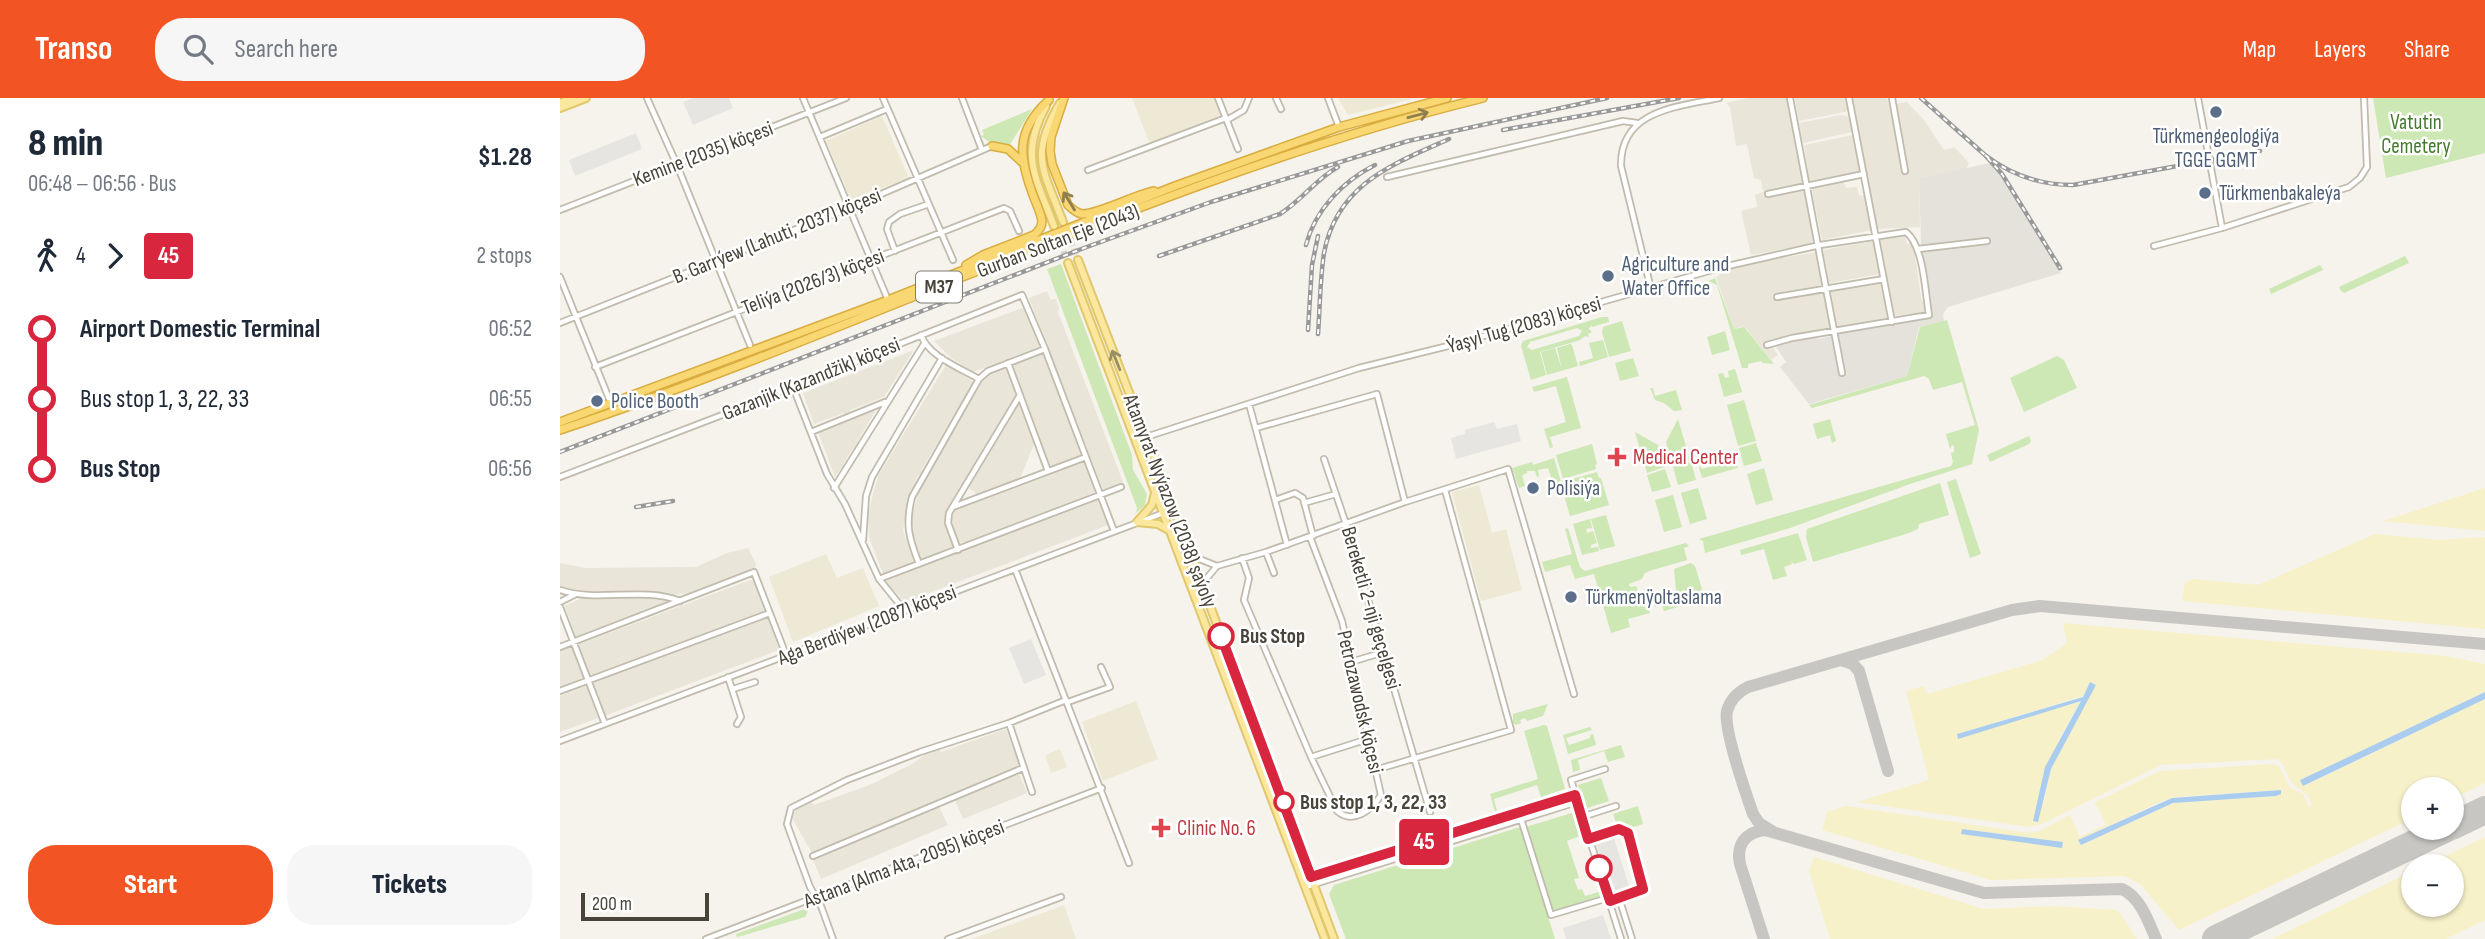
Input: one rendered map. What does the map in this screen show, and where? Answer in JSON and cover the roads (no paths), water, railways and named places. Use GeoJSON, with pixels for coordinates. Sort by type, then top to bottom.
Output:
{"type":"FeatureCollection","features":[{"type":"Feature","properties":{"kind":"highway"},"geometry":{"type":"LineString","coordinates":[[1063,98],[1051,137],[1050,158],[1068,205],[1073,210],[1081,214],[1090,213],[1138,194],[1175,186]]}},
{"type":"Feature","properties":{"kind":"highway","name":"Gurban Soltan Eje (2043)"},"geometry":{"type":"LineString","coordinates":[[560,430],[1175,186],[1339,127],[1447,98]]}},
{"type":"Feature","properties":{"kind":"highway","name":"Gurban Soltan Eje (2043)"},"geometry":{"type":"LineString","coordinates":[[560,422],[612,408],[1241,170],[1353,133],[1483,98]]}},
{"type":"Feature","properties":{"kind":"highway"},"geometry":{"type":"LineString","coordinates":[[944,278],[984,255],[1034,235],[1040,229],[1042,220],[1022,162],[1024,139],[1030,122],[1049,99]]}},
{"type":"Feature","properties":{"kind":"highway"},"geometry":{"type":"LineString","coordinates":[[992,146],[1008,149],[1022,162]]}},
{"type":"Feature","properties":{"kind":"main road"},"geometry":{"type":"LineString","coordinates":[[560,106],[573,98]]}},
{"type":"Feature","properties":{"kind":"main road"},"geometry":{"type":"LineString","coordinates":[[560,106],[586,98]]}},
{"type":"Feature","properties":{"kind":"main road"},"geometry":{"type":"LineString","coordinates":[[1063,98],[1045,131],[1041,147],[1043,168],[1063,222]]}},
{"type":"Feature","properties":{"kind":"main road"},"geometry":{"type":"LineString","coordinates":[[1049,99],[1034,130],[1030,155],[1054,226]]}},
{"type":"Feature","properties":{"kind":"main road","name":"Atamyrat Nyýazow (2038) şaýoly"},"geometry":{"type":"LineString","coordinates":[[1078,260],[1334,939]]}},
{"type":"Feature","properties":{"kind":"main road","name":"Atamyrat Nyýazow (2038) şaýoly"},"geometry":{"type":"LineString","coordinates":[[1068,263],[1325,939]]}},
{"type":"Feature","properties":{"kind":"main road"},"geometry":{"type":"LineString","coordinates":[[1137,522],[1152,505],[1155,492]]}},
{"type":"Feature","properties":{"kind":"main road"},"geometry":{"type":"LineString","coordinates":[[1137,522],[1158,524],[1170,530]]}},
{"type":"Feature","properties":{"kind":"street"},"geometry":{"type":"LineString","coordinates":[[648,98],[750,345]]}},
{"type":"Feature","properties":{"kind":"street"},"geometry":{"type":"LineString","coordinates":[[803,98],[888,300]]}},
{"type":"Feature","properties":{"kind":"street","name":"Kemine (2035) köçesi"},"geometry":{"type":"LineString","coordinates":[[560,210],[846,98]]}},
{"type":"Feature","properties":{"kind":"street"},"geometry":{"type":"LineString","coordinates":[[883,98],[953,260]]}},
{"type":"Feature","properties":{"kind":"street"},"geometry":{"type":"LineString","coordinates":[[962,98],[982,150]]}},
{"type":"Feature","properties":{"kind":"street"},"geometry":{"type":"LineString","coordinates":[[1219,98],[1238,149]]}},
{"type":"Feature","properties":{"kind":"street"},"geometry":{"type":"LineString","coordinates":[[1088,170],[1226,119],[1244,110],[1248,98]]}},
{"type":"Feature","properties":{"kind":"street"},"geometry":{"type":"LineString","coordinates":[[1276,98],[1281,109]]}},
{"type":"Feature","properties":{"kind":"street"},"geometry":{"type":"LineString","coordinates":[[1328,98],[1339,127]]}},
{"type":"Feature","properties":{"kind":"street"},"geometry":{"type":"LineString","coordinates":[[1651,289],[1621,166],[1623,147],[1637,123],[1653,115],[1719,98]]}},
{"type":"Feature","properties":{"kind":"street"},"geometry":{"type":"LineString","coordinates":[[1790,98],[1842,373]]}},
{"type":"Feature","properties":{"kind":"street"},"geometry":{"type":"LineString","coordinates":[[1849,98],[1892,322]]}},
{"type":"Feature","properties":{"kind":"street"},"geometry":{"type":"LineString","coordinates":[[1892,98],[1905,171]]}},
{"type":"Feature","properties":{"kind":"street"},"geometry":{"type":"LineString","coordinates":[[2198,98],[2222,228]]}},
{"type":"Feature","properties":{"kind":"street"},"geometry":{"type":"LineString","coordinates":[[2154,246],[2332,195],[2356,182],[2367,167],[2364,98]]}},
{"type":"Feature","properties":{"kind":"street"},"geometry":{"type":"LineString","coordinates":[[820,137],[887,109]]}},
{"type":"Feature","properties":{"kind":"street"},"geometry":{"type":"LineString","coordinates":[[1387,177],[1623,121],[1637,123]]}},
{"type":"Feature","properties":{"kind":"street","name":"B. Garrýew (Lahuti, 2037) köçesi"},"geometry":{"type":"LineString","coordinates":[[560,323],[849,208],[992,146]]}},
{"type":"Feature","properties":{"kind":"street"},"geometry":{"type":"LineString","coordinates":[[1768,194],[1864,174]]}},
{"type":"Feature","properties":{"kind":"street"},"geometry":{"type":"LineString","coordinates":[[895,251],[887,229],[889,222],[900,214],[929,204]]}},
{"type":"Feature","properties":{"kind":"street","name":"Teliýa (2026/3) köçesi"},"geometry":{"type":"LineString","coordinates":[[595,367],[1004,208],[1010,211],[1018,231]]}},
{"type":"Feature","properties":{"kind":"street","name":"Ýaşyl Tug (2083) köçesi"},"geometry":{"type":"LineString","coordinates":[[1146,437],[1359,368],[1456,344],[1719,268],[1820,246],[1906,232],[1918,248]]}},
{"type":"Feature","properties":{"kind":"street"},"geometry":{"type":"LineString","coordinates":[[1767,345],[1792,338],[1929,315],[1918,248],[1987,241]]}},
{"type":"Feature","properties":{"kind":"street"},"geometry":{"type":"LineString","coordinates":[[560,277],[612,408]]}},
{"type":"Feature","properties":{"kind":"street"},"geometry":{"type":"LineString","coordinates":[[1777,297],[1884,279]]}},
{"type":"Feature","properties":{"kind":"street","name":"Gazanjik (Kazandžik) köçesi"},"geometry":{"type":"LineString","coordinates":[[560,477],[1022,295],[1045,349]]}},
{"type":"Feature","properties":{"kind":"street"},"geometry":{"type":"LineString","coordinates":[[921,335],[924,344],[942,358],[979,379]]}},
{"type":"Feature","properties":{"kind":"street"},"geometry":{"type":"LineString","coordinates":[[834,488],[924,344]]}},
{"type":"Feature","properties":{"kind":"street"},"geometry":{"type":"LineString","coordinates":[[919,564],[908,532],[912,497],[979,379],[988,371],[1045,349],[1114,531]]}},
{"type":"Feature","properties":{"kind":"street"},"geometry":{"type":"LineString","coordinates":[[863,542],[866,496],[872,477],[942,358]]}},
{"type":"Feature","properties":{"kind":"street"},"geometry":{"type":"LineString","coordinates":[[1007,363],[1048,471]]}},
{"type":"Feature","properties":{"kind":"street"},"geometry":{"type":"LineString","coordinates":[[793,387],[834,488],[844,500],[879,579],[905,611]]}},
{"type":"Feature","properties":{"kind":"street"},"geometry":{"type":"LineString","coordinates":[[1256,428],[1377,394],[1405,502]]}},
{"type":"Feature","properties":{"kind":"street"},"geometry":{"type":"LineString","coordinates":[[958,550],[948,521],[952,507],[1020,395]]}},
{"type":"Feature","properties":{"kind":"street"},"geometry":{"type":"LineString","coordinates":[[811,432],[886,402]]}},
{"type":"Feature","properties":{"kind":"street"},"geometry":{"type":"LineString","coordinates":[[1249,404],[1287,545]]}},
{"type":"Feature","properties":{"kind":"street"},"geometry":{"type":"LineString","coordinates":[[952,507],[1086,457]]}},
{"type":"Feature","properties":{"kind":"street","name":"Bereketli 2-nji geçelgesi"},"geometry":{"type":"LineString","coordinates":[[1324,459],[1346,524],[1430,812]]}},
{"type":"Feature","properties":{"kind":"street"},"geometry":{"type":"LineString","coordinates":[[1202,584],[1217,566],[1287,545],[1405,502],[1508,469],[1574,694]]}},
{"type":"Feature","properties":{"kind":"street"},"geometry":{"type":"LineString","coordinates":[[879,579],[1121,487]]}},
{"type":"Feature","properties":{"kind":"street"},"geometry":{"type":"LineString","coordinates":[[1375,770],[1511,730],[1445,490]]}},
{"type":"Feature","properties":{"kind":"street"},"geometry":{"type":"LineString","coordinates":[[1275,500],[1295,493],[1303,498],[1304,503],[1336,494]]}},
{"type":"Feature","properties":{"kind":"street","name":"Petrozawodsk köçesi"},"geometry":{"type":"LineString","coordinates":[[1242,558],[1249,578],[1244,600],[1332,804],[1343,816],[1349,818],[1374,807],[1381,795],[1342,621],[1311,536],[1304,503]]}},
{"type":"Feature","properties":{"kind":"street","name":"Aga Berdiýew (2087) köçesi"},"geometry":{"type":"LineString","coordinates":[[560,741],[1174,509]]}},
{"type":"Feature","properties":{"kind":"street"},"geometry":{"type":"LineString","coordinates":[[1266,552],[1274,573]]}},
{"type":"Feature","properties":{"kind":"street"},"geometry":{"type":"LineString","coordinates":[[1191,555],[1217,566]]}},
{"type":"Feature","properties":{"kind":"street"},"geometry":{"type":"LineString","coordinates":[[1015,569],[1129,863]]}},
{"type":"Feature","properties":{"kind":"street"},"geometry":{"type":"LineString","coordinates":[[560,647],[754,572],[786,656]]}},
{"type":"Feature","properties":{"kind":"street"},"geometry":{"type":"LineString","coordinates":[[560,590],[575,594],[665,596],[680,601]]}},
{"type":"Feature","properties":{"kind":"street"},"geometry":{"type":"LineString","coordinates":[[575,594],[560,604],[605,724]]}},
{"type":"Feature","properties":{"kind":"street"},"geometry":{"type":"LineString","coordinates":[[560,691],[770,613]]}},
{"type":"Feature","properties":{"kind":"street"},"geometry":{"type":"LineString","coordinates":[[1351,662],[1384,652]]}},
{"type":"Feature","properties":{"kind":"street"},"geometry":{"type":"LineString","coordinates":[[833,939],[787,824],[790,808],[847,780],[920,752],[1110,687],[1101,667]]}},
{"type":"Feature","properties":{"kind":"street"},"geometry":{"type":"LineString","coordinates":[[728,677],[741,717],[737,724]]}},
{"type":"Feature","properties":{"kind":"street"},"geometry":{"type":"LineString","coordinates":[[733,689],[755,682]]}},
{"type":"Feature","properties":{"kind":"street"},"geometry":{"type":"LineString","coordinates":[[1009,723],[1032,792]]}},
{"type":"Feature","properties":{"kind":"street"},"geometry":{"type":"LineString","coordinates":[[1311,757],[1368,739]]}},
{"type":"Feature","properties":{"kind":"street"},"geometry":{"type":"LineString","coordinates":[[813,856],[1024,768]]}},
{"type":"Feature","properties":{"kind":"street"},"geometry":{"type":"LineString","coordinates":[[1605,769],[1570,780],[1621,939]]}},
{"type":"Feature","properties":{"kind":"street","name":"Astana (Alma Ata, 2095) köçesi"},"geometry":{"type":"LineString","coordinates":[[705,939],[1102,788]]}},
{"type":"Feature","properties":{"kind":"street"},"geometry":{"type":"LineString","coordinates":[[1312,881],[1575,795]]}},
{"type":"Feature","properties":{"kind":"street"},"geometry":{"type":"LineString","coordinates":[[1302,884],[1577,802]]}},
{"type":"Feature","properties":{"kind":"street"},"geometry":{"type":"LineString","coordinates":[[1582,817],[1616,806]]}},
{"type":"Feature","properties":{"kind":"street"},"geometry":{"type":"LineString","coordinates":[[1521,819],[1551,915],[1619,898],[1644,888],[1628,833],[1619,829],[1590,838]]}},
{"type":"Feature","properties":{"kind":"street"},"geometry":{"type":"LineString","coordinates":[[948,939],[1061,897]]}},
{"type":"Feature","properties":{"kind":"street"},"geometry":{"type":"LineString","coordinates":[[1619,898],[1632,939]]}},
{"type":"Feature","properties":{"kind":"water"},"geometry":{"type":"Polygon","coordinates":[[[2090,682],[2096,685],[2051,769],[2038,822],[2033,821],[2045,767],[2081,701],[1958,739],[1957,734],[2083,697],[2090,682]]]}},
{"type":"Feature","properties":{"kind":"water"},"geometry":{"type":"Polygon","coordinates":[[[2485,692],[2485,699],[2303,786],[2300,780],[2485,692]]]}},
{"type":"Feature","properties":{"kind":"water"},"geometry":{"type":"Polygon","coordinates":[[[2281,790],[2281,794],[2276,796],[2173,803],[2081,845],[2078,840],[2172,798],[2281,790]]]}},
{"type":"Feature","properties":{"kind":"water"},"geometry":{"type":"Polygon","coordinates":[[[1962,829],[2063,842],[2062,848],[1961,834],[1962,829]]]}},
{"type":"Feature","properties":{"kind":"tunnel"},"geometry":{"type":"LineString","coordinates":[[1054,226],[1068,263]]}},
{"type":"Feature","properties":{"kind":"tunnel"},"geometry":{"type":"LineString","coordinates":[[1067,232],[1078,260]]}},
{"type":"Feature","properties":{"kind":"railway"},"geometry":{"type":"LineString","coordinates":[[560,452],[1084,248],[1211,202],[1408,141],[1607,98]]}},
{"type":"Feature","properties":{"kind":"railway"},"geometry":{"type":"LineString","coordinates":[[1503,130],[1679,98]]}},
{"type":"Feature","properties":{"kind":"railway"},"geometry":{"type":"LineString","coordinates":[[1921,98],[1985,155],[2002,174],[2060,268]]}},
{"type":"Feature","properties":{"kind":"railway"},"geometry":{"type":"LineString","coordinates":[[1318,334],[1324,253],[1331,229],[1341,210],[1354,193],[1388,168],[1449,139]]}},
{"type":"Feature","properties":{"kind":"railway"},"geometry":{"type":"LineString","coordinates":[[1985,155],[2026,177],[2073,185],[2260,151]]}},
{"type":"Feature","properties":{"kind":"railway"},"geometry":{"type":"LineString","coordinates":[[1306,245],[1316,220],[1332,198],[1352,179],[1375,165]]}},
{"type":"Feature","properties":{"kind":"railway"},"geometry":{"type":"LineString","coordinates":[[1159,256],[1280,214],[1338,167]]}},
{"type":"Feature","properties":{"kind":"railway"},"geometry":{"type":"LineString","coordinates":[[1308,330],[1312,265],[1318,236]]}},
{"type":"Feature","properties":{"kind":"railway"},"geometry":{"type":"LineString","coordinates":[[636,507],[673,501]]}},
{"type":"Feature","properties":{"kind":"place","name":"Türkmengeologiýa TGGE GGMT"},"geometry":{"type":"Point","coordinates":[2216,112]}},
{"type":"Feature","properties":{"kind":"place","name":"Türkmenbakaleýa"},"geometry":{"type":"Point","coordinates":[2205,193]}},
{"type":"Feature","properties":{"kind":"place","name":"Agriculture and Water Office"},"geometry":{"type":"Point","coordinates":[1608,276]}},
{"type":"Feature","properties":{"kind":"place","name":"Police Booth"},"geometry":{"type":"Point","coordinates":[597,401]}},
{"type":"Feature","properties":{"kind":"place","name":"Medical Center"},"geometry":{"type":"Point","coordinates":[1617,457]}},
{"type":"Feature","properties":{"kind":"place","name":"Polisiýa"},"geometry":{"type":"Point","coordinates":[1533,488]}},
{"type":"Feature","properties":{"kind":"place","name":"Türkmenÿoltaslama"},"geometry":{"type":"Point","coordinates":[1571,597]}},
{"type":"Feature","properties":{"kind":"place","name":"Bus Stop"},"geometry":{"type":"Point","coordinates":[1221,636]}},
{"type":"Feature","properties":{"kind":"place","name":"Bus stop 1, 3, 22, 33"},"geometry":{"type":"Point","coordinates":[1284,802]}},
{"type":"Feature","properties":{"kind":"place","name":"Clinic No. 6"},"geometry":{"type":"Point","coordinates":[1161,828]}},
{"type":"Feature","properties":{"kind":"park label","name":"Vatutin Cemetery"},"geometry":{"type":"Point","coordinates":[2416,134]}}]}
